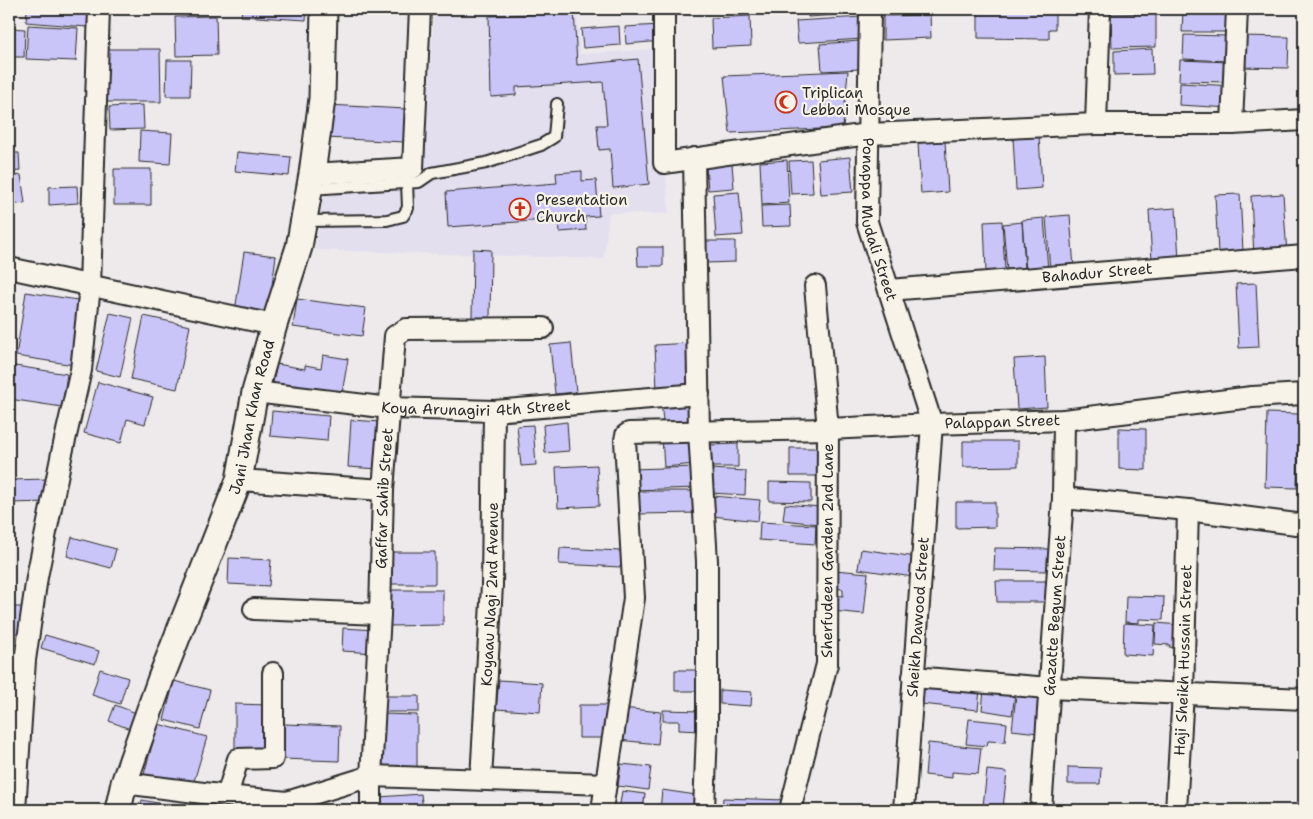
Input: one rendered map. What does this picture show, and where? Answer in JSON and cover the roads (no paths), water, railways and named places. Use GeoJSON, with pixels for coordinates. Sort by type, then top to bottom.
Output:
{"type":"FeatureCollection","features":[{"type":"Feature","properties":{"kind":"street"},"geometry":{"type":"LineString","coordinates":[[15,810],[25,660],[37,576],[81,370],[90,286],[99,9]]}},
{"type":"Feature","properties":{"kind":"street","name":"Jani Jhan Khan Road"},"geometry":{"type":"LineString","coordinates":[[118,810],[124,783],[161,678],[239,480],[255,392],[299,247],[311,182],[322,99],[324,9]]}},
{"type":"Feature","properties":{"kind":"street"},"geometry":{"type":"LineString","coordinates":[[311,182],[413,168],[420,9]]}},
{"type":"Feature","properties":{"kind":"street"},"geometry":{"type":"LineString","coordinates":[[664,9],[664,163],[868,134],[1096,124],[1232,124],[1304,120]]}},
{"type":"Feature","properties":{"kind":"street","name":"Ponappa Mudali Street"},"geometry":{"type":"LineString","coordinates":[[870,9],[867,222],[932,424]]}},
{"type":"Feature","properties":{"kind":"street"},"geometry":{"type":"LineString","coordinates":[[1096,124],[1100,9]]}},
{"type":"Feature","properties":{"kind":"street"},"geometry":{"type":"LineString","coordinates":[[1232,124],[1237,9]]}},
{"type":"Feature","properties":{"kind":"street"},"geometry":{"type":"LineString","coordinates":[[694,158],[699,432],[706,561],[707,730],[704,810]]}},
{"type":"Feature","properties":{"kind":"street","name":"Bahadur Street"},"geometry":{"type":"LineString","coordinates":[[889,290],[1304,256]]}},
{"type":"Feature","properties":{"kind":"street"},"geometry":{"type":"LineString","coordinates":[[9,268],[274,325]]}},
{"type":"Feature","properties":{"kind":"street","name":"Sherfudeen Garden 2nd Lane"},"geometry":{"type":"LineString","coordinates":[[790,810],[828,664],[828,429],[815,286]]}},
{"type":"Feature","properties":{"kind":"street","name":"Gaffar Sahib Street"},"geometry":{"type":"LineString","coordinates":[[371,810],[371,776],[380,614],[383,490],[395,336],[406,329],[543,328]]}},
{"type":"Feature","properties":{"kind":"street","name":"Koya Arunagiri 4th Street"},"geometry":{"type":"LineString","coordinates":[[255,392],[390,408],[494,411],[699,394]]}},
{"type":"Feature","properties":{"kind":"street","name":"Palappan Street"},"geometry":{"type":"LineString","coordinates":[[606,784],[634,598],[625,440],[629,433],[828,429],[1064,420],[1252,397],[1304,394]]}},
{"type":"Feature","properties":{"kind":"street","name":"Koyaau Nagi 2nd Avenue"},"geometry":{"type":"LineString","coordinates":[[481,779],[492,585],[494,411]]}},
{"type":"Feature","properties":{"kind":"street","name":"Gazatte Begum Street"},"geometry":{"type":"LineString","coordinates":[[1041,810],[1063,498],[1064,420]]}},
{"type":"Feature","properties":{"kind":"street","name":"Sheikh Dawood Street"},"geometry":{"type":"LineString","coordinates":[[904,810],[932,424]]}},
{"type":"Feature","properties":{"kind":"street"},"geometry":{"type":"LineString","coordinates":[[239,480],[383,490]]}},
{"type":"Feature","properties":{"kind":"street"},"geometry":{"type":"LineString","coordinates":[[1063,498],[1188,510],[1304,525]]}},
{"type":"Feature","properties":{"kind":"street","name":"Haji Sheikh Hussain Street"},"geometry":{"type":"LineString","coordinates":[[1176,810],[1183,693],[1188,510]]}},
{"type":"Feature","properties":{"kind":"street"},"geometry":{"type":"LineString","coordinates":[[254,609],[380,614]]}},
{"type":"Feature","properties":{"kind":"street"},"geometry":{"type":"LineString","coordinates":[[228,796],[238,759],[274,758],[273,673]]}},
{"type":"Feature","properties":{"kind":"street"},"geometry":{"type":"LineString","coordinates":[[913,677],[1050,688],[1304,700]]}},
{"type":"Feature","properties":{"kind":"street"},"geometry":{"type":"LineString","coordinates":[[124,783],[287,802],[371,776],[606,784],[602,810]]}},
{"type":"Feature","properties":{"kind":"lane"},"geometry":{"type":"LineString","coordinates":[[311,182],[419,182],[432,173],[486,163],[541,145],[554,137],[557,104]]}},
{"type":"Feature","properties":{"kind":"lane"},"geometry":{"type":"LineString","coordinates":[[304,221],[387,220],[403,216],[408,208],[407,182]]}},
{"type":"Feature","properties":{"kind":"place","name":"Triplican Lebbai Mosque"},"geometry":{"type":"Point","coordinates":[786,102]}},
{"type":"Feature","properties":{"kind":"place","name":"Presentation Church"},"geometry":{"type":"Point","coordinates":[520,209]}}]}
